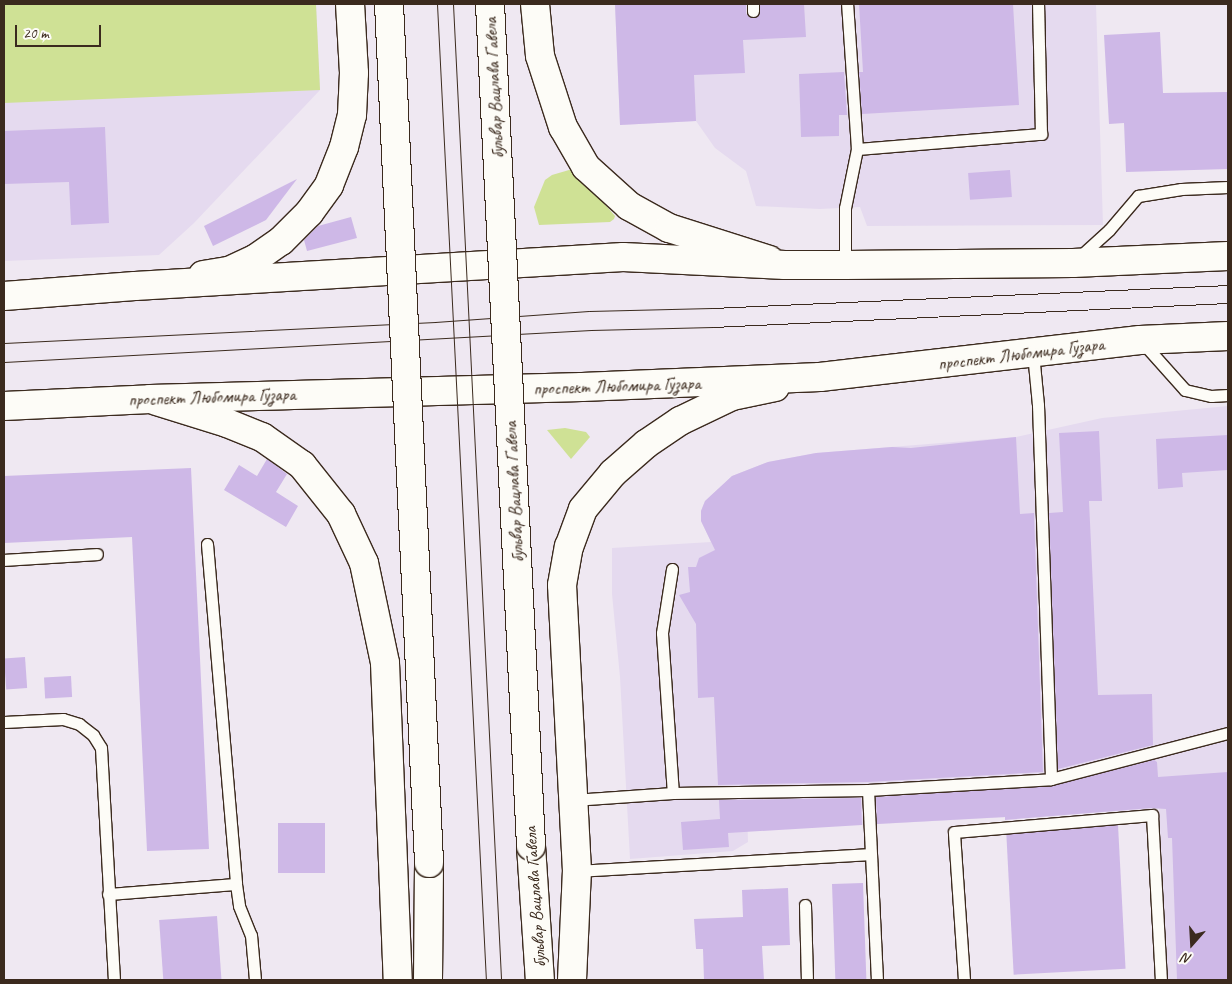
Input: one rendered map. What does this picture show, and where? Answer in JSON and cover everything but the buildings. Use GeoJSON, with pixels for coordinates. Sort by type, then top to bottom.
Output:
{"type":"FeatureCollection","features":[{"type":"Feature","properties":{"kind":"main road"},"geometry":{"type":"LineString","coordinates":[[135,286],[229,271],[255,259],[281,241],[309,213],[329,184],[344,147],[352,115],[354,73],[350,4]]}},
{"type":"Feature","properties":{"kind":"main road"},"geometry":{"type":"LineString","coordinates":[[389,4],[429,863],[428,980]]}},
{"type":"Feature","properties":{"kind":"main road","name":"бульвар Вацлава Гавела"},"geometry":{"type":"LineString","coordinates":[[490,4],[531,846],[540,980]]}},
{"type":"Feature","properties":{"kind":"main road"},"geometry":{"type":"LineString","coordinates":[[535,4],[540,56],[563,127],[586,167],[629,206],[669,228],[785,265]]}},
{"type":"Feature","properties":{"kind":"main road"},"geometry":{"type":"LineString","coordinates":[[4,296],[135,286],[624,257],[845,266],[1073,263],[1228,256]]}},
{"type":"Feature","properties":{"kind":"main road","name":"проспект Любомира Гузара"},"geometry":{"type":"LineString","coordinates":[[4,406],[150,399],[658,385],[820,377],[1140,340],[1228,336]]}},
{"type":"Feature","properties":{"kind":"main road"},"geometry":{"type":"LineString","coordinates":[[572,980],[577,870],[562,585],[569,547],[583,509],[613,473],[646,444],[680,421],[732,396],[820,377]]}},
{"type":"Feature","properties":{"kind":"main road"},"geometry":{"type":"LineString","coordinates":[[150,399],[227,423],[262,437],[302,465],[341,514],[364,563],[385,663],[398,980]]}},
{"type":"Feature","properties":{"kind":"lane"},"geometry":{"type":"LineString","coordinates":[[845,266],[844,208],[857,149],[847,4]]}},
{"type":"Feature","properties":{"kind":"lane"},"geometry":{"type":"LineString","coordinates":[[857,149],[1041,134],[1038,4]]}},
{"type":"Feature","properties":{"kind":"lane"},"geometry":{"type":"LineString","coordinates":[[1073,263],[1109,230],[1138,196],[1181,189],[1228,187]]}},
{"type":"Feature","properties":{"kind":"lane"},"geometry":{"type":"LineString","coordinates":[[1140,340],[1184,390],[1211,396],[1228,395]]}},
{"type":"Feature","properties":{"kind":"lane"},"geometry":{"type":"LineString","coordinates":[[1032,353],[1038,405],[1050,779]]}},
{"type":"Feature","properties":{"kind":"lane"},"geometry":{"type":"LineString","coordinates":[[207,544],[236,884],[239,906],[250,935],[255,980]]}},
{"type":"Feature","properties":{"kind":"lane"},"geometry":{"type":"LineString","coordinates":[[4,560],[97,554]]}},
{"type":"Feature","properties":{"kind":"lane"},"geometry":{"type":"LineString","coordinates":[[672,569],[662,632],[673,793]]}},
{"type":"Feature","properties":{"kind":"lane"},"geometry":{"type":"LineString","coordinates":[[4,722],[63,719],[79,724],[93,735],[101,748],[114,980]]}},
{"type":"Feature","properties":{"kind":"lane"},"geometry":{"type":"LineString","coordinates":[[573,800],[673,793],[868,790],[1050,779],[1228,733]]}},
{"type":"Feature","properties":{"kind":"lane"},"geometry":{"type":"LineString","coordinates":[[868,790],[877,980]]}},
{"type":"Feature","properties":{"kind":"lane"},"geometry":{"type":"LineString","coordinates":[[964,980],[954,832],[1152,815],[1160,980]]}},
{"type":"Feature","properties":{"kind":"lane"},"geometry":{"type":"LineString","coordinates":[[577,870],[871,854]]}},
{"type":"Feature","properties":{"kind":"lane"},"geometry":{"type":"LineString","coordinates":[[108,894],[236,884]]}},
{"type":"Feature","properties":{"kind":"lane"},"geometry":{"type":"LineString","coordinates":[[805,905],[807,980]]}},
{"type":"Feature","properties":{"kind":"shaded area"},"geometry":{"type":"Polygon","coordinates":[[[4,4],[316,4],[320,90],[194,223],[159,255],[4,261],[4,4]]]}},
{"type":"Feature","properties":{"kind":"shaded area"},"geometry":{"type":"Polygon","coordinates":[[[615,4],[1096,4],[1103,225],[867,226],[860,207],[820,209],[756,206],[746,171],[715,148],[696,121],[620,125],[615,4]]]}},
{"type":"Feature","properties":{"kind":"shaded area"},"geometry":{"type":"Polygon","coordinates":[[[1228,406],[1228,980],[1168,980],[1159,809],[860,825],[747,808],[748,842],[733,851],[630,859],[620,677],[612,594],[612,548],[711,542],[701,521],[701,511],[705,501],[732,476],[768,462],[816,453],[1016,437],[1102,418],[1228,406]]]}},
{"type":"Feature","properties":{"kind":"green space"},"geometry":{"type":"Polygon","coordinates":[[[4,4],[316,4],[320,90],[4,103],[4,4]]]}},
{"type":"Feature","properties":{"kind":"green space"},"geometry":{"type":"Polygon","coordinates":[[[569,170],[576,171],[615,216],[614,219],[610,222],[539,225],[534,207],[545,180],[552,175],[569,170]]]}},
{"type":"Feature","properties":{"kind":"green space"},"geometry":{"type":"Polygon","coordinates":[[[565,428],[586,432],[590,437],[571,459],[547,430],[565,428]]]}},
{"type":"Feature","properties":{"kind":"tram line"},"geometry":{"type":"LineString","coordinates":[[437,4],[486,980]]}},
{"type":"Feature","properties":{"kind":"tram line"},"geometry":{"type":"LineString","coordinates":[[453,4],[501,980]]}},
{"type":"Feature","properties":{"kind":"tram line"},"geometry":{"type":"LineString","coordinates":[[4,343],[435,322],[589,311],[712,308],[1228,285]]}},
{"type":"Feature","properties":{"kind":"tram line"},"geometry":{"type":"LineString","coordinates":[[4,362],[591,330],[713,327],[1228,303]]}}]}
